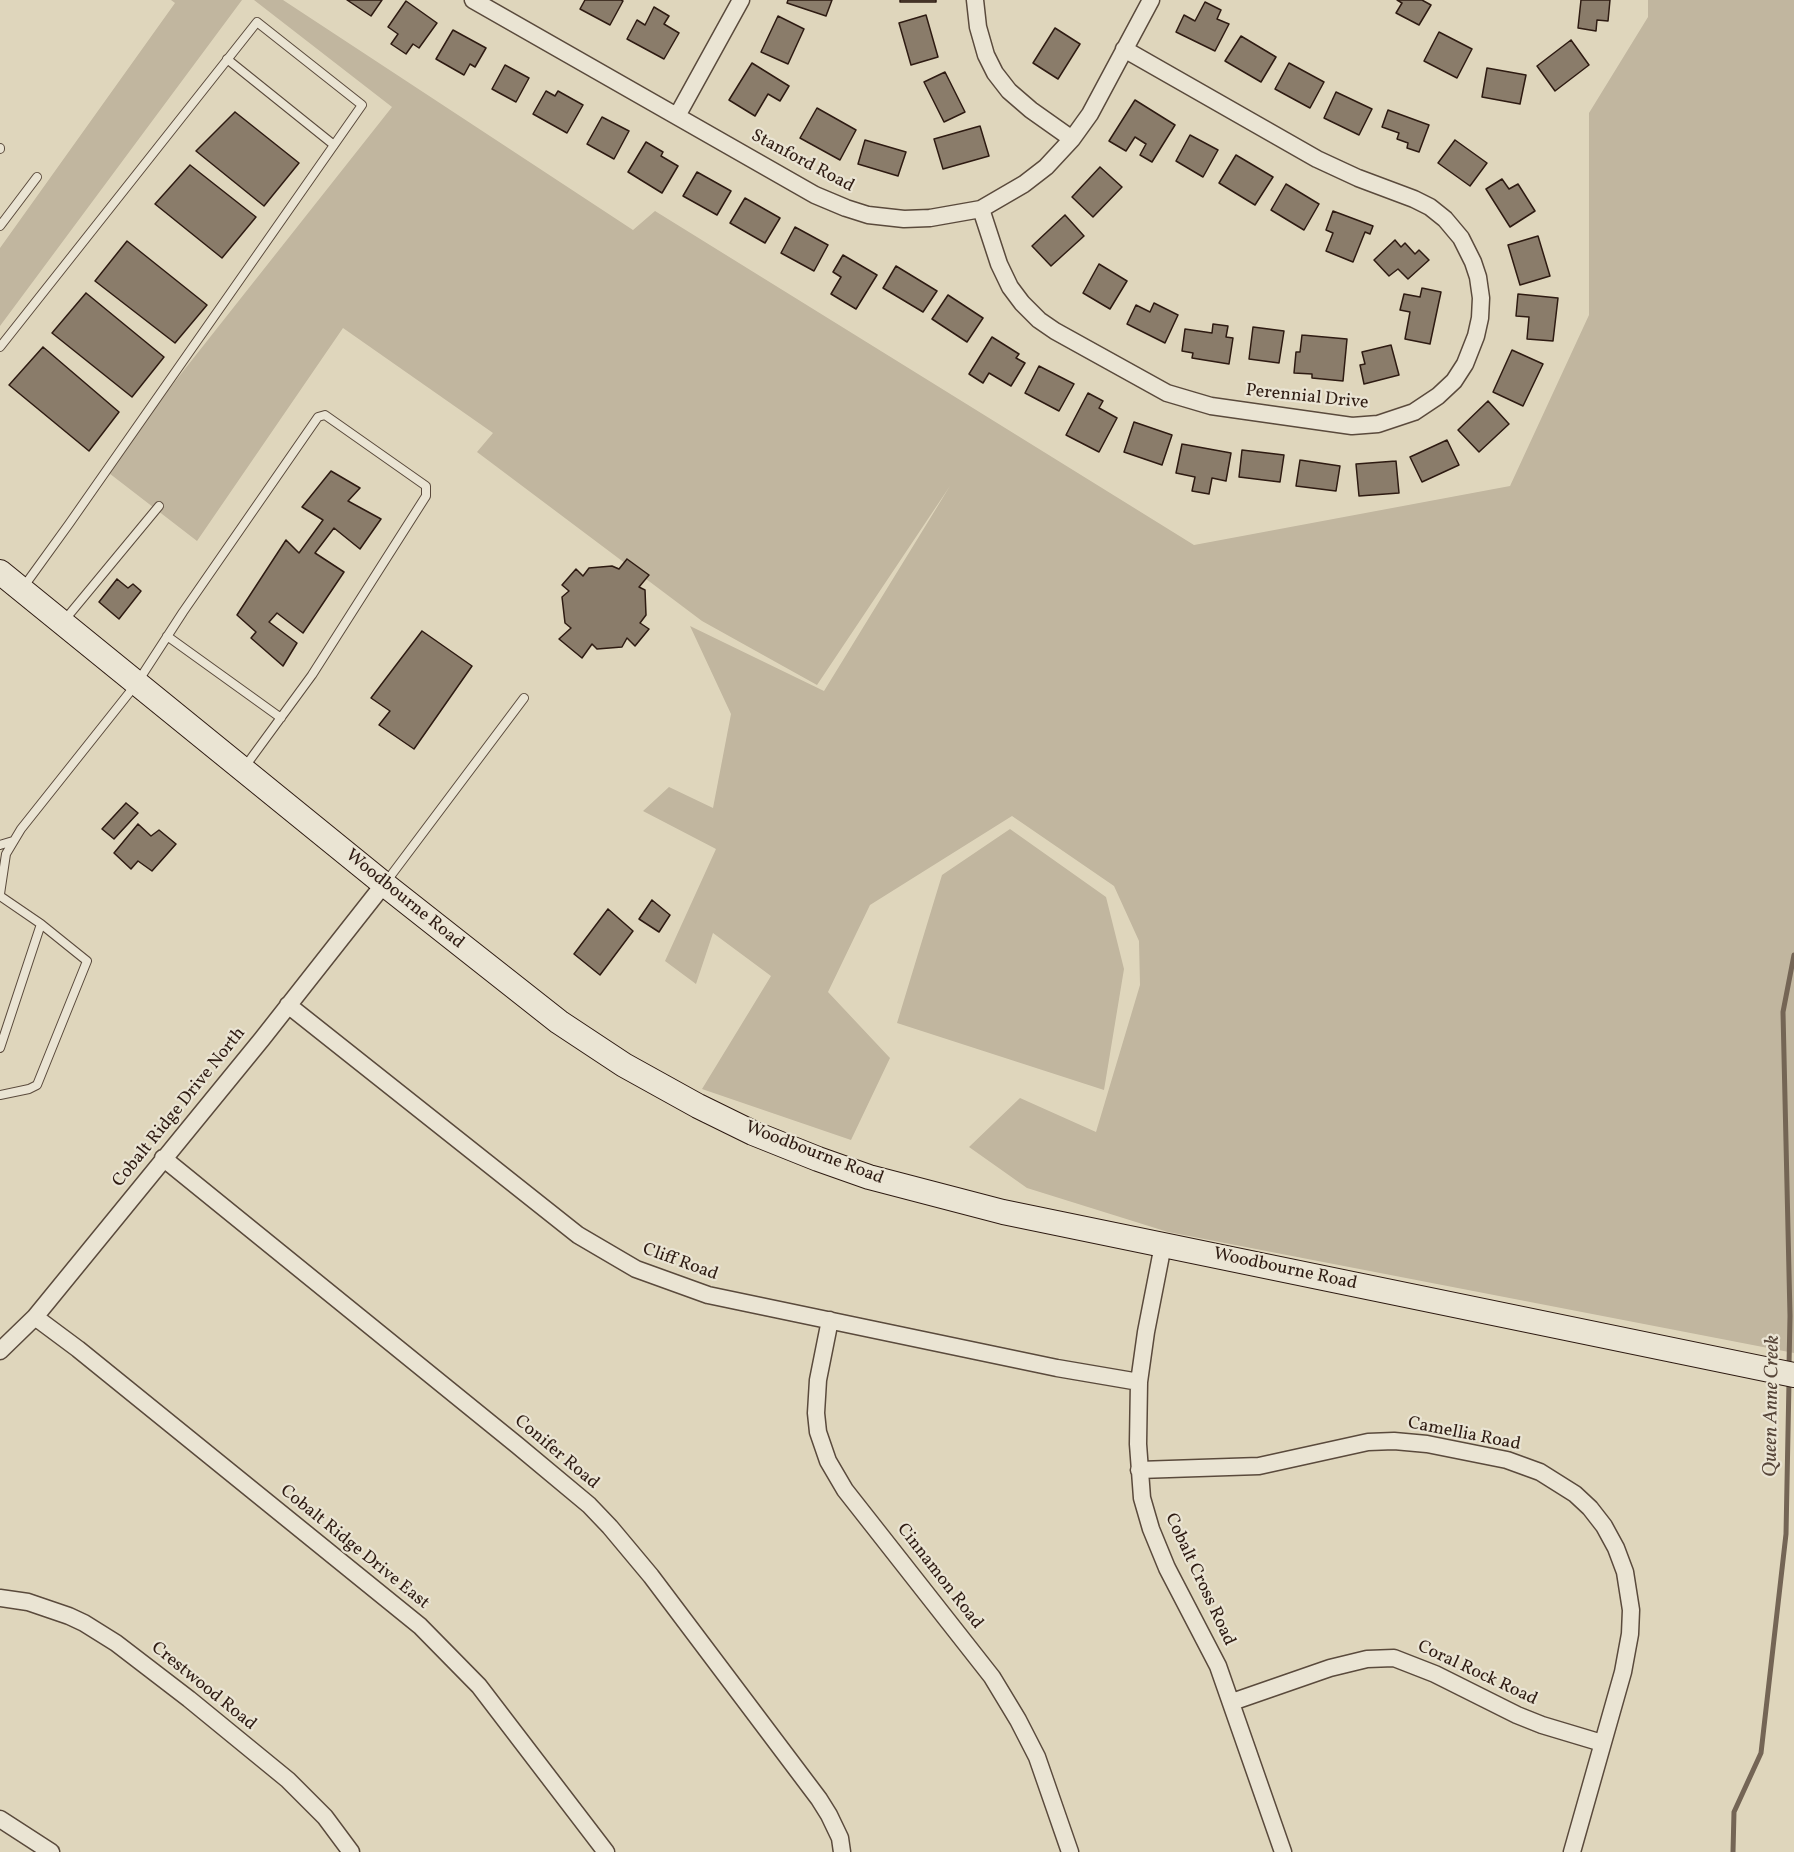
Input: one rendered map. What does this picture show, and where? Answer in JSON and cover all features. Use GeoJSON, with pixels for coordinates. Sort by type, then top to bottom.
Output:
{"type":"FeatureCollection","features":[{"type":"Feature","properties":{"kind":"main road","name":"Woodbourne Road"},"geometry":{"type":"LineString","coordinates":[[0,572],[384,884],[559,1022],[624,1065],[753,1133],[869,1177],[943,1198],[1794,1375]]}},
{"type":"Feature","properties":{"kind":"street","name":"Stanford Road"},"geometry":{"type":"LineString","coordinates":[[473,0],[815,195],[868,215],[904,219],[930,219],[981,209],[1024,184],[1046,167],[1072,139],[1090,114],[1151,0]]}},
{"type":"Feature","properties":{"kind":"street"},"geometry":{"type":"LineString","coordinates":[[677,116],[741,0]]}},
{"type":"Feature","properties":{"kind":"street"},"geometry":{"type":"LineString","coordinates":[[975,0],[978,27],[986,55],[995,73],[1009,91],[1031,110],[1072,139]]}},
{"type":"Feature","properties":{"kind":"street","name":"Perennial Drive"},"geometry":{"type":"LineString","coordinates":[[981,209],[999,264],[1010,287],[1022,303],[1055,332],[1167,393],[1211,406],[1352,426],[1395,420],[1414,412],[1438,396],[1454,381],[1466,364],[1476,336],[1480,318],[1480,298],[1478,277],[1473,262],[1461,238],[1445,219],[1430,207],[1414,199],[1358,178],[1317,159],[1124,49]]}},
{"type":"Feature","properties":{"kind":"street","name":"Cobalt Ridge Drive North"},"geometry":{"type":"LineString","coordinates":[[0,1351],[35,1317],[384,884]]}},
{"type":"Feature","properties":{"kind":"street","name":"Cliff Road"},"geometry":{"type":"LineString","coordinates":[[288,1005],[578,1235],[605,1253],[645,1273],[708,1295],[1057,1368],[1139,1382]]}},
{"type":"Feature","properties":{"kind":"street","name":"Conifer Road"},"geometry":{"type":"LineString","coordinates":[[163,1158],[589,1505],[651,1576],[819,1799],[840,1838],[842,1852]]}},
{"type":"Feature","properties":{"kind":"street","name":"Cobalt Cross Road"},"geometry":{"type":"LineString","coordinates":[[1162,1245],[1139,1382],[1138,1444],[1142,1498],[1150,1530],[1167,1568],[1218,1666],[1283,1852]]}},
{"type":"Feature","properties":{"kind":"street","name":"Cobalt Ridge Drive East"},"geometry":{"type":"LineString","coordinates":[[35,1317],[78,1349],[420,1626],[479,1686],[606,1852]]}},
{"type":"Feature","properties":{"kind":"street","name":"Cinnamon Road"},"geometry":{"type":"LineString","coordinates":[[830,1320],[818,1380],[816,1413],[818,1432],[828,1461],[846,1490],[992,1677],[1037,1757],[1070,1852]]}},
{"type":"Feature","properties":{"kind":"street","name":"Camellia Road"},"geometry":{"type":"LineString","coordinates":[[1139,1470],[1259,1466],[1368,1442],[1394,1441],[1427,1444],[1507,1460],[1540,1472],[1562,1484],[1590,1508],[1604,1526],[1616,1548],[1628,1587],[1631,1610],[1630,1634],[1623,1672],[1572,1852]]}},
{"type":"Feature","properties":{"kind":"street","name":"Crestwood Road"},"geometry":{"type":"LineString","coordinates":[[0,1598],[28,1602],[69,1616],[116,1643],[288,1780],[325,1817],[351,1852]]}},
{"type":"Feature","properties":{"kind":"street","name":"Coral Rock Road"},"geometry":{"type":"LineString","coordinates":[[1232,1702],[1330,1668],[1367,1659],[1394,1658],[1436,1674],[1534,1722],[1602,1743]]}},
{"type":"Feature","properties":{"kind":"street"},"geometry":{"type":"LineString","coordinates":[[0,1819],[51,1852]]}},
{"type":"Feature","properties":{"kind":"lane"},"geometry":{"type":"LineString","coordinates":[[0,347],[256,22],[362,105],[69,524],[21,589]]}},
{"type":"Feature","properties":{"kind":"lane"},"geometry":{"type":"LineString","coordinates":[[227,59],[334,145]]}},
{"type":"Feature","properties":{"kind":"lane"},"geometry":{"type":"LineString","coordinates":[[0,226],[37,177]]}},
{"type":"Feature","properties":{"kind":"lane"},"geometry":{"type":"LineString","coordinates":[[0,1095],[37,1085],[87,961],[0,895],[6,854],[13,841],[136,683],[318,417],[325,415],[426,486],[426,496],[312,675],[243,770]]}},
{"type":"Feature","properties":{"kind":"lane"},"geometry":{"type":"LineString","coordinates":[[62,623],[159,506]]}},
{"type":"Feature","properties":{"kind":"lane"},"geometry":{"type":"LineString","coordinates":[[167,636],[281,717]]}},
{"type":"Feature","properties":{"kind":"lane"},"geometry":{"type":"LineString","coordinates":[[384,884],[524,698]]}},
{"type":"Feature","properties":{"kind":"lane"},"geometry":{"type":"LineString","coordinates":[[0,845],[13,841]]}},
{"type":"Feature","properties":{"kind":"lane"},"geometry":{"type":"LineString","coordinates":[[0,1048],[40,924]]}},
{"type":"Feature","properties":{"kind":"shaded area"},"geometry":{"type":"Polygon","coordinates":[[[171,0],[242,0],[0,326],[0,248],[175,3],[171,0]]]}},
{"type":"Feature","properties":{"kind":"shaded area"},"geometry":{"type":"Polygon","coordinates":[[[254,0],[283,0],[633,230],[655,211],[1194,545],[1510,486],[1589,315],[1589,113],[1648,17],[1648,0],[1794,0],[1794,1353],[1168,1232],[1027,1188],[969,1147],[1020,1098],[1096,1132],[1140,985],[1139,941],[1114,886],[1012,816],[870,905],[828,992],[890,1058],[851,1140],[702,1089],[771,976],[713,933],[696,984],[665,961],[716,849],[643,811],[669,787],[713,808],[731,714],[690,626],[824,691],[950,486],[817,685],[702,621],[477,452],[493,433],[343,328],[197,541],[105,470],[392,107],[254,0]]]}},
{"type":"Feature","properties":{"kind":"shaded area"},"geometry":{"type":"Polygon","coordinates":[[[1010,829],[1106,897],[1124,969],[1104,1090],[897,1023],[942,875],[1010,829]]]}},
{"type":"Feature","properties":{"kind":"building"},"geometry":{"type":"Polygon","coordinates":[[[347,0],[382,0],[371,16],[347,0]]]}},
{"type":"Feature","properties":{"kind":"building"},"geometry":{"type":"Polygon","coordinates":[[[585,0],[623,1],[610,25],[580,9],[585,0]]]}},
{"type":"Feature","properties":{"kind":"building"},"geometry":{"type":"Polygon","coordinates":[[[788,0],[832,0],[826,16],[787,3],[788,0]]]}},
{"type":"Feature","properties":{"kind":"building"},"geometry":{"type":"Polygon","coordinates":[[[900,0],[936,0],[936,2],[900,2],[900,0]]]}},
{"type":"Feature","properties":{"kind":"building"},"geometry":{"type":"Polygon","coordinates":[[[1397,0],[1422,0],[1431,5],[1419,25],[1396,13],[1402,3],[1397,0]]]}},
{"type":"Feature","properties":{"kind":"building"},"geometry":{"type":"Polygon","coordinates":[[[1581,0],[1610,0],[1608,21],[1597,20],[1596,31],[1578,28],[1581,0]]]}},
{"type":"Feature","properties":{"kind":"building"},"geometry":{"type":"Polygon","coordinates":[[[406,1],[437,23],[419,48],[413,44],[406,54],[391,44],[398,34],[388,27],[406,1]]]}},
{"type":"Feature","properties":{"kind":"building"},"geometry":{"type":"Polygon","coordinates":[[[1205,2],[1221,10],[1217,19],[1229,24],[1215,51],[1176,32],[1184,15],[1195,21],[1205,2]]]}},
{"type":"Feature","properties":{"kind":"building"},"geometry":{"type":"Polygon","coordinates":[[[654,7],[669,16],[664,24],[679,33],[664,59],[627,39],[637,20],[645,25],[654,7]]]}},
{"type":"Feature","properties":{"kind":"building"},"geometry":{"type":"Polygon","coordinates":[[[926,15],[938,57],[911,65],[899,23],[926,15]]]}},
{"type":"Feature","properties":{"kind":"building"},"geometry":{"type":"Polygon","coordinates":[[[778,16],[804,29],[788,64],[761,52],[778,16]]]}},
{"type":"Feature","properties":{"kind":"building"},"geometry":{"type":"Polygon","coordinates":[[[1055,28],[1080,44],[1058,79],[1033,63],[1055,28]]]}},
{"type":"Feature","properties":{"kind":"building"},"geometry":{"type":"Polygon","coordinates":[[[453,30],[486,48],[475,67],[470,64],[464,75],[436,59],[453,30]]]}},
{"type":"Feature","properties":{"kind":"building"},"geometry":{"type":"Polygon","coordinates":[[[1439,32],[1472,49],[1457,78],[1424,61],[1439,32]]]}},
{"type":"Feature","properties":{"kind":"building"},"geometry":{"type":"Polygon","coordinates":[[[1241,36],[1276,57],[1261,82],[1225,61],[1241,36]]]}},
{"type":"Feature","properties":{"kind":"building"},"geometry":{"type":"Polygon","coordinates":[[[1571,40],[1589,65],[1555,91],[1537,66],[1571,40]]]}},
{"type":"Feature","properties":{"kind":"building"},"geometry":{"type":"Polygon","coordinates":[[[752,63],[789,86],[780,101],[768,94],[755,116],[729,100],[752,63]]]}},
{"type":"Feature","properties":{"kind":"building"},"geometry":{"type":"Polygon","coordinates":[[[1289,63],[1324,82],[1310,108],[1275,89],[1289,63]]]}},
{"type":"Feature","properties":{"kind":"building"},"geometry":{"type":"Polygon","coordinates":[[[505,65],[529,78],[516,102],[492,89],[505,65]]]}},
{"type":"Feature","properties":{"kind":"building"},"geometry":{"type":"Polygon","coordinates":[[[1487,68],[1526,75],[1520,104],[1482,97],[1487,68]]]}},
{"type":"Feature","properties":{"kind":"building"},"geometry":{"type":"Polygon","coordinates":[[[945,72],[965,112],[944,122],[924,82],[945,72]]]}},
{"type":"Feature","properties":{"kind":"building"},"geometry":{"type":"Polygon","coordinates":[[[546,91],[555,96],[558,91],[583,105],[567,133],[533,114],[546,91]]]}},
{"type":"Feature","properties":{"kind":"building"},"geometry":{"type":"Polygon","coordinates":[[[1336,92],[1372,109],[1359,135],[1324,118],[1336,92]]]}},
{"type":"Feature","properties":{"kind":"building"},"geometry":{"type":"Polygon","coordinates":[[[1135,100],[1175,125],[1152,162],[1140,155],[1146,144],[1135,137],[1126,151],[1109,141],[1135,100]]]}},
{"type":"Feature","properties":{"kind":"building"},"geometry":{"type":"Polygon","coordinates":[[[817,108],[856,130],[840,160],[800,138],[817,108]]]}},
{"type":"Feature","properties":{"kind":"building"},"geometry":{"type":"Polygon","coordinates":[[[1388,110],[1429,125],[1419,152],[1407,148],[1408,143],[1397,139],[1399,133],[1382,127],[1388,110]]]}},
{"type":"Feature","properties":{"kind":"building"},"geometry":{"type":"Polygon","coordinates":[[[235,112],[299,163],[264,206],[196,151],[235,112]]]}},
{"type":"Feature","properties":{"kind":"building"},"geometry":{"type":"Polygon","coordinates":[[[602,117],[629,131],[614,159],[587,144],[602,117]]]}},
{"type":"Feature","properties":{"kind":"building"},"geometry":{"type":"Polygon","coordinates":[[[980,126],[989,156],[943,169],[934,139],[980,126]]]}},
{"type":"Feature","properties":{"kind":"building"},"geometry":{"type":"Polygon","coordinates":[[[1190,135],[1218,150],[1203,177],[1176,161],[1190,135]]]}},
{"type":"Feature","properties":{"kind":"building"},"geometry":{"type":"Polygon","coordinates":[[[865,140],[906,152],[898,176],[858,164],[865,140]]]}},
{"type":"Feature","properties":{"kind":"building"},"geometry":{"type":"Polygon","coordinates":[[[1455,140],[1487,163],[1470,186],[1438,163],[1455,140]]]}},
{"type":"Feature","properties":{"kind":"building"},"geometry":{"type":"Polygon","coordinates":[[[646,142],[663,152],[661,156],[678,166],[662,193],[628,172],[646,142]]]}},
{"type":"Feature","properties":{"kind":"building"},"geometry":{"type":"Polygon","coordinates":[[[1236,155],[1273,177],[1255,205],[1219,183],[1236,155]]]}},
{"type":"Feature","properties":{"kind":"building"},"geometry":{"type":"Polygon","coordinates":[[[190,165],[256,217],[222,258],[155,204],[190,165]]]}},
{"type":"Feature","properties":{"kind":"building"},"geometry":{"type":"Polygon","coordinates":[[[1100,167],[1122,187],[1093,217],[1072,197],[1100,167]]]}},
{"type":"Feature","properties":{"kind":"building"},"geometry":{"type":"Polygon","coordinates":[[[697,172],[731,191],[717,215],[683,196],[697,172]]]}},
{"type":"Feature","properties":{"kind":"building"},"geometry":{"type":"Polygon","coordinates":[[[1502,179],[1509,189],[1518,184],[1535,211],[1510,227],[1486,189],[1502,179]]]}},
{"type":"Feature","properties":{"kind":"building"},"geometry":{"type":"Polygon","coordinates":[[[1286,184],[1319,204],[1304,230],[1271,210],[1286,184]]]}},
{"type":"Feature","properties":{"kind":"building"},"geometry":{"type":"Polygon","coordinates":[[[745,198],[780,218],[765,243],[730,223],[745,198]]]}},
{"type":"Feature","properties":{"kind":"building"},"geometry":{"type":"Polygon","coordinates":[[[1333,211],[1373,226],[1370,234],[1365,232],[1353,262],[1326,251],[1333,233],[1326,230],[1333,211]]]}},
{"type":"Feature","properties":{"kind":"building"},"geometry":{"type":"Polygon","coordinates":[[[1065,215],[1084,236],[1051,266],[1032,246],[1065,215]]]}},
{"type":"Feature","properties":{"kind":"building"},"geometry":{"type":"Polygon","coordinates":[[[795,227],[828,245],[814,271],[781,253],[795,227]]]}},
{"type":"Feature","properties":{"kind":"building"},"geometry":{"type":"Polygon","coordinates":[[[1538,236],[1550,276],[1520,285],[1508,245],[1538,236]]]}},
{"type":"Feature","properties":{"kind":"building"},"geometry":{"type":"Polygon","coordinates":[[[1395,240],[1401,247],[1405,243],[1415,254],[1419,250],[1429,260],[1408,279],[1398,269],[1389,276],[1374,260],[1395,240]]]}},
{"type":"Feature","properties":{"kind":"building"},"geometry":{"type":"Polygon","coordinates":[[[127,241],[207,305],[175,343],[95,281],[127,241]]]}},
{"type":"Feature","properties":{"kind":"building"},"geometry":{"type":"Polygon","coordinates":[[[843,255],[877,275],[856,309],[831,294],[841,277],[833,272],[843,255]]]}},
{"type":"Feature","properties":{"kind":"building"},"geometry":{"type":"Polygon","coordinates":[[[1099,264],[1127,281],[1110,309],[1083,293],[1099,264]]]}},
{"type":"Feature","properties":{"kind":"building"},"geometry":{"type":"Polygon","coordinates":[[[896,266],[937,291],[923,312],[883,288],[896,266]]]}},
{"type":"Feature","properties":{"kind":"building"},"geometry":{"type":"Polygon","coordinates":[[[1422,288],[1441,292],[1430,344],[1405,339],[1410,312],[1400,310],[1404,294],[1420,297],[1422,288]]]}},
{"type":"Feature","properties":{"kind":"building"},"geometry":{"type":"Polygon","coordinates":[[[86,293],[164,357],[132,397],[52,333],[86,293]]]}},
{"type":"Feature","properties":{"kind":"building"},"geometry":{"type":"Polygon","coordinates":[[[1518,294],[1558,298],[1553,341],[1527,339],[1529,317],[1516,316],[1518,294]]]}},
{"type":"Feature","properties":{"kind":"building"},"geometry":{"type":"Polygon","coordinates":[[[948,295],[983,318],[967,342],[932,319],[948,295]]]}},
{"type":"Feature","properties":{"kind":"building"},"geometry":{"type":"Polygon","coordinates":[[[1154,303],[1178,315],[1165,343],[1127,324],[1136,305],[1150,312],[1154,303]]]}},
{"type":"Feature","properties":{"kind":"building"},"geometry":{"type":"Polygon","coordinates":[[[1213,324],[1228,326],[1226,337],[1233,338],[1229,364],[1192,358],[1193,353],[1182,351],[1185,329],[1212,333],[1213,324]]]}},
{"type":"Feature","properties":{"kind":"building"},"geometry":{"type":"Polygon","coordinates":[[[1253,327],[1284,331],[1279,363],[1249,359],[1253,327]]]}},
{"type":"Feature","properties":{"kind":"building"},"geometry":{"type":"Polygon","coordinates":[[[1302,335],[1347,339],[1343,381],[1312,378],[1312,374],[1294,373],[1296,352],[1300,352],[1302,335]]]}},
{"type":"Feature","properties":{"kind":"building"},"geometry":{"type":"Polygon","coordinates":[[[992,337],[1019,354],[1016,358],[1025,363],[1011,386],[989,373],[983,383],[969,374],[992,337]]]}},
{"type":"Feature","properties":{"kind":"building"},"geometry":{"type":"Polygon","coordinates":[[[1391,345],[1399,375],[1364,384],[1360,365],[1365,364],[1362,352],[1391,345]]]}},
{"type":"Feature","properties":{"kind":"building"},"geometry":{"type":"Polygon","coordinates":[[[43,347],[119,412],[89,451],[9,385],[43,347]]]}},
{"type":"Feature","properties":{"kind":"building"},"geometry":{"type":"Polygon","coordinates":[[[1512,350],[1543,364],[1523,406],[1493,392],[1512,350]]]}},
{"type":"Feature","properties":{"kind":"building"},"geometry":{"type":"Polygon","coordinates":[[[1039,366],[1074,384],[1059,411],[1025,393],[1039,366]]]}},
{"type":"Feature","properties":{"kind":"building"},"geometry":{"type":"Polygon","coordinates":[[[1088,393],[1103,401],[1099,408],[1117,418],[1099,452],[1066,435],[1088,393]]]}},
{"type":"Feature","properties":{"kind":"building"},"geometry":{"type":"Polygon","coordinates":[[[1488,401],[1509,424],[1479,452],[1458,430],[1488,401]]]}},
{"type":"Feature","properties":{"kind":"building"},"geometry":{"type":"Polygon","coordinates":[[[1134,422],[1172,435],[1162,465],[1124,452],[1134,422]]]}},
{"type":"Feature","properties":{"kind":"building"},"geometry":{"type":"Polygon","coordinates":[[[1447,440],[1459,465],[1422,482],[1410,457],[1447,440]]]}},
{"type":"Feature","properties":{"kind":"building"},"geometry":{"type":"Polygon","coordinates":[[[1182,444],[1231,453],[1226,481],[1212,478],[1209,494],[1192,491],[1195,477],[1176,473],[1182,444]]]}},
{"type":"Feature","properties":{"kind":"building"},"geometry":{"type":"Polygon","coordinates":[[[1242,450],[1284,455],[1280,482],[1239,477],[1242,450]]]}},
{"type":"Feature","properties":{"kind":"building"},"geometry":{"type":"Polygon","coordinates":[[[1300,460],[1340,466],[1336,491],[1296,486],[1300,460]]]}},
{"type":"Feature","properties":{"kind":"building"},"geometry":{"type":"Polygon","coordinates":[[[1396,461],[1399,493],[1359,496],[1356,464],[1396,461]]]}},
{"type":"Feature","properties":{"kind":"building"},"geometry":{"type":"Polygon","coordinates":[[[331,471],[360,488],[348,501],[381,519],[360,549],[334,528],[315,553],[344,572],[303,633],[277,613],[269,622],[297,643],[283,666],[251,638],[256,632],[237,615],[286,540],[299,553],[323,520],[302,507],[331,471]]]}},
{"type":"Feature","properties":{"kind":"building"},"geometry":{"type":"Polygon","coordinates":[[[627,559],[649,575],[639,587],[645,590],[646,615],[640,623],[649,629],[635,646],[627,638],[622,647],[597,649],[592,644],[582,658],[559,639],[571,628],[565,623],[562,597],[569,591],[562,585],[576,569],[583,576],[589,568],[612,566],[619,569],[627,559]]]}},
{"type":"Feature","properties":{"kind":"building"},"geometry":{"type":"Polygon","coordinates":[[[117,579],[128,588],[133,584],[141,591],[119,619],[99,602],[117,579]]]}},
{"type":"Feature","properties":{"kind":"building"},"geometry":{"type":"Polygon","coordinates":[[[422,631],[472,666],[414,749],[379,725],[390,711],[371,698],[422,631]]]}},
{"type":"Feature","properties":{"kind":"building"},"geometry":{"type":"Polygon","coordinates":[[[126,803],[138,813],[114,839],[102,829],[126,803]]]}},
{"type":"Feature","properties":{"kind":"building"},"geometry":{"type":"Polygon","coordinates":[[[138,824],[151,836],[159,830],[176,844],[152,871],[138,861],[131,869],[114,853],[138,824]]]}},
{"type":"Feature","properties":{"kind":"building"},"geometry":{"type":"Polygon","coordinates":[[[652,900],[670,915],[659,932],[639,919],[652,900]]]}},
{"type":"Feature","properties":{"kind":"building"},"geometry":{"type":"Polygon","coordinates":[[[608,909],[633,931],[600,975],[574,954],[608,909]]]}},
{"type":"Feature","properties":{"kind":"waterway","name":"Queen Anne Creek"},"geometry":{"type":"LineString","coordinates":[[1789,1366],[1790,1316],[1783,1012],[1794,955]]}},
{"type":"Feature","properties":{"kind":"waterway","name":"Queen Anne Creek"},"geometry":{"type":"LineString","coordinates":[[1733,1852],[1734,1812],[1761,1753],[1786,1534],[1789,1382]]}}]}
